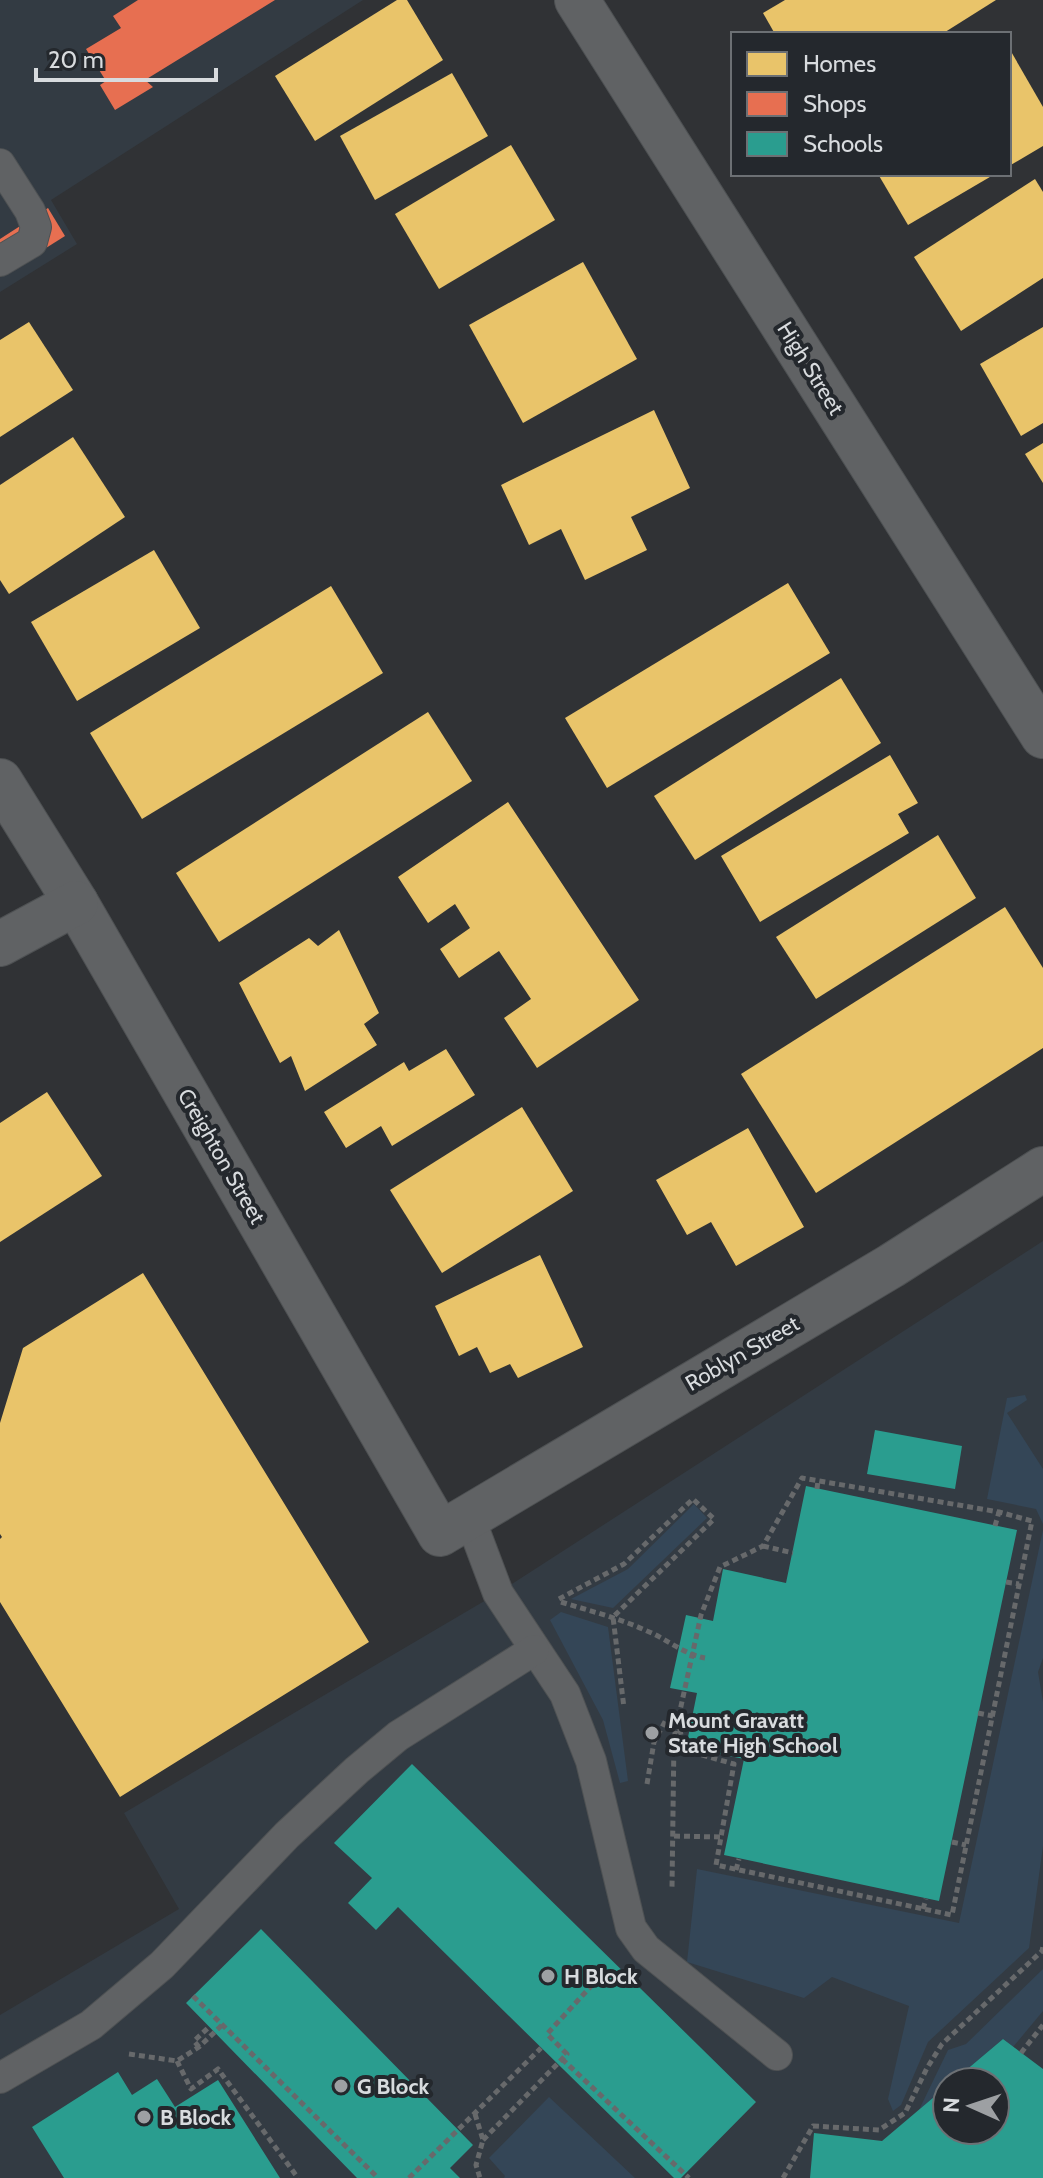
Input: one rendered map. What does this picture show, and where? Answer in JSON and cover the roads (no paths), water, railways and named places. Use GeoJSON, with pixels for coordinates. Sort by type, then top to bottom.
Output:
{"type":"FeatureCollection","features":[{"type":"Feature","properties":{"kind":"street","name":"High Street"},"geometry":{"type":"LineString","coordinates":[[577,0],[1038,714]]}},
{"type":"Feature","properties":{"kind":"street","name":"Creighton Street"},"geometry":{"type":"LineString","coordinates":[[0,781],[454,1525]]}},
{"type":"Feature","properties":{"kind":"street"},"geometry":{"type":"LineString","coordinates":[[0,944],[76,903]]}},
{"type":"Feature","properties":{"kind":"street","name":"Roblyn Street"},"geometry":{"type":"LineString","coordinates":[[454,1525],[891,1266],[1043,1169]]}},
{"type":"Feature","properties":{"kind":"lane"},"geometry":{"type":"LineString","coordinates":[[0,164],[30,211],[36,227],[32,242],[0,261]]}},
{"type":"Feature","properties":{"kind":"lane"},"geometry":{"type":"LineString","coordinates":[[454,1525],[565,1694],[591,1761],[631,1928],[646,1949],[777,2055]]}},
{"type":"Feature","properties":{"kind":"lane"},"geometry":{"type":"LineString","coordinates":[[0,2078],[91,2025],[162,1965],[287,1835],[398,1736],[534,1650]]}},
{"type":"Feature","properties":{"kind":"place","name":"Mount Gravatt State High School"},"geometry":{"type":"Point","coordinates":[652,1733]}},
{"type":"Feature","properties":{"kind":"place","name":"H Block"},"geometry":{"type":"Point","coordinates":[548,1976]}},
{"type":"Feature","properties":{"kind":"place","name":"G Block"},"geometry":{"type":"Point","coordinates":[341,2086]}},
{"type":"Feature","properties":{"kind":"place","name":"B Block"},"geometry":{"type":"Point","coordinates":[144,2117]}}]}
